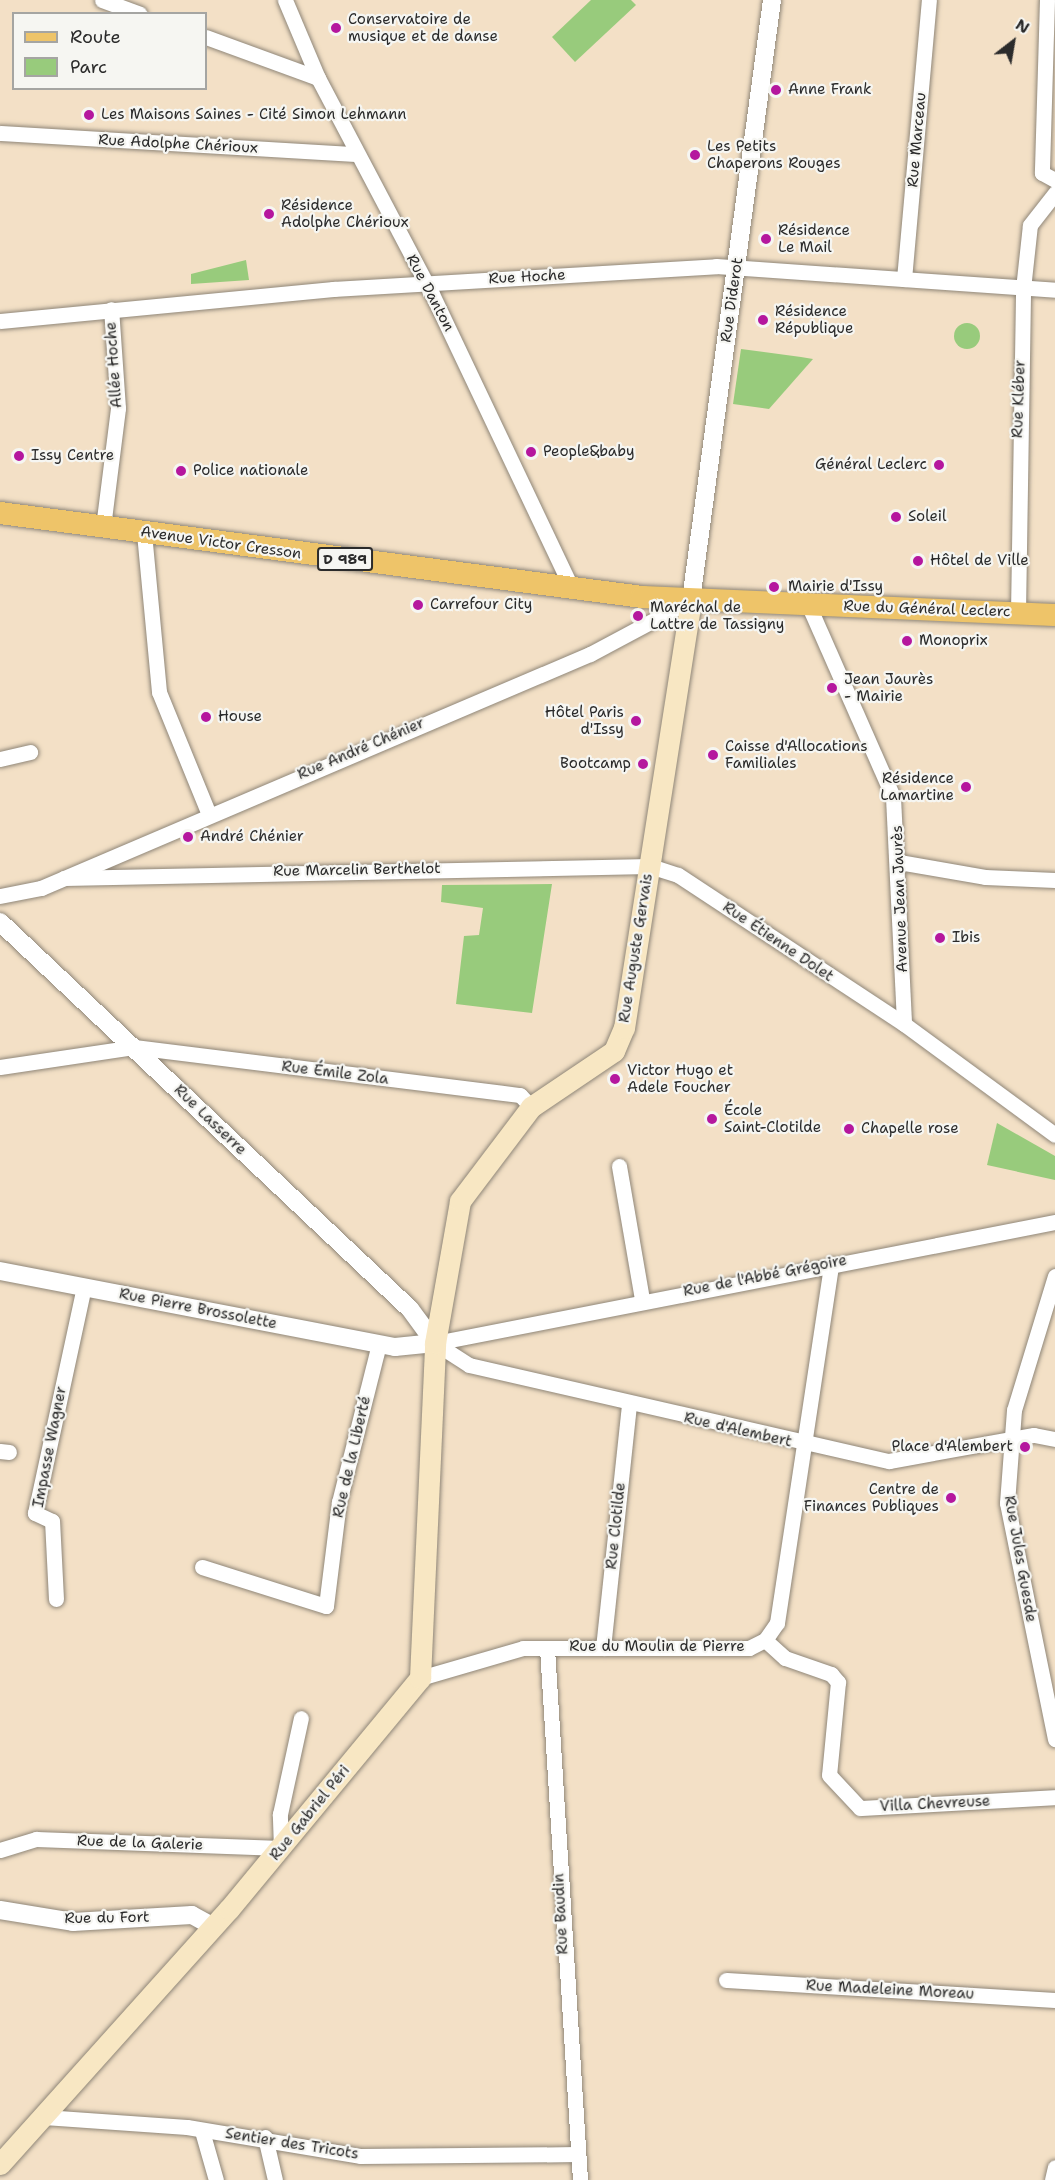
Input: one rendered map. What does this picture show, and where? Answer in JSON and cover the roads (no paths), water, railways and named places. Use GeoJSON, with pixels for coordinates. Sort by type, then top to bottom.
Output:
{"type":"FeatureCollection","features":[{"type":"Feature","properties":{"kind":"main road","name":"Avenue Victor Cresson"},"geometry":{"type":"LineString","coordinates":[[0,513],[572,589],[691,600]]}},
{"type":"Feature","properties":{"kind":"main road","name":"Rue du Général Leclerc"},"geometry":{"type":"LineString","coordinates":[[691,600],[1055,615]]}},
{"type":"Feature","properties":{"kind":"main road","name":"Rue Auguste Gervais"},"geometry":{"type":"LineString","coordinates":[[420,1678],[435,1343],[460,1201],[531,1107],[614,1050],[624,1028],[691,600]]}},
{"type":"Feature","properties":{"kind":"main road","name":"Rue Gabriel Péri"},"geometry":{"type":"LineString","coordinates":[[0,2164],[281,1848],[420,1678]]}},
{"type":"Feature","properties":{"kind":"street"},"geometry":{"type":"LineString","coordinates":[[102,0],[135,12]]}},
{"type":"Feature","properties":{"kind":"street","name":"Rue Danton"},"geometry":{"type":"LineString","coordinates":[[285,0],[318,78],[356,154],[426,283],[572,589]]}},
{"type":"Feature","properties":{"kind":"street","name":"Rue Diderot"},"geometry":{"type":"LineString","coordinates":[[691,600],[772,0]]}},
{"type":"Feature","properties":{"kind":"street","name":"Rue Marceau"},"geometry":{"type":"LineString","coordinates":[[904,279],[929,0]]}},
{"type":"Feature","properties":{"kind":"street"},"geometry":{"type":"LineString","coordinates":[[1047,0],[1042,172],[1055,180]]}},
{"type":"Feature","properties":{"kind":"street"},"geometry":{"type":"LineString","coordinates":[[207,37],[318,78]]}},
{"type":"Feature","properties":{"kind":"street","name":"Rue Adolphe Chérioux"},"geometry":{"type":"LineString","coordinates":[[0,133],[356,154]]}},
{"type":"Feature","properties":{"kind":"street","name":"Rue Kléber"},"geometry":{"type":"LineString","coordinates":[[1018,613],[1023,289],[1030,225],[1055,193]]}},
{"type":"Feature","properties":{"kind":"street","name":"Rue Hoche"},"geometry":{"type":"LineString","coordinates":[[0,321],[111,309],[426,283],[735,267],[1055,290]]}},
{"type":"Feature","properties":{"kind":"street","name":"Allée Hoche"},"geometry":{"type":"LineString","coordinates":[[103,527],[118,408],[111,309]]}},
{"type":"Feature","properties":{"kind":"street"},"geometry":{"type":"LineString","coordinates":[[144,532],[155,673],[208,813]]}},
{"type":"Feature","properties":{"kind":"street","name":"Rue André Chénier"},"geometry":{"type":"LineString","coordinates":[[0,896],[28,893],[208,813],[590,654],[691,600]]}},
{"type":"Feature","properties":{"kind":"street","name":"Avenue Jean Jaurès"},"geometry":{"type":"LineString","coordinates":[[808,604],[893,797],[899,861],[904,1024]]}},
{"type":"Feature","properties":{"kind":"street"},"geometry":{"type":"LineString","coordinates":[[0,759],[30,752]]}},
{"type":"Feature","properties":{"kind":"street"},"geometry":{"type":"LineString","coordinates":[[899,861],[985,877],[1055,880]]}},
{"type":"Feature","properties":{"kind":"street","name":"Rue Marcelin Berthelot"},"geometry":{"type":"LineString","coordinates":[[64,878],[650,866]]}},
{"type":"Feature","properties":{"kind":"street","name":"Rue Étienne Dolet"},"geometry":{"type":"LineString","coordinates":[[650,866],[678,875],[904,1024]]}},
{"type":"Feature","properties":{"kind":"street","name":"Rue Lasserre"},"geometry":{"type":"LineString","coordinates":[[5,927],[410,1309],[435,1343]]}},
{"type":"Feature","properties":{"kind":"street"},"geometry":{"type":"LineString","coordinates":[[904,1024],[1055,1135]]}},
{"type":"Feature","properties":{"kind":"street","name":"Rue Émile Zola"},"geometry":{"type":"LineString","coordinates":[[0,1066],[134,1047],[520,1095],[531,1107]]}},
{"type":"Feature","properties":{"kind":"street"},"geometry":{"type":"LineString","coordinates":[[620,1166],[642,1299]]}},
{"type":"Feature","properties":{"kind":"street","name":"Rue de l'Abbé Grégoire"},"geometry":{"type":"LineString","coordinates":[[435,1343],[475,1331],[1055,1222]]}},
{"type":"Feature","properties":{"kind":"street","name":"Rue du Moulin de Pierre"},"geometry":{"type":"LineString","coordinates":[[420,1678],[523,1648],[749,1648],[765,1640],[777,1623],[831,1264]]}},
{"type":"Feature","properties":{"kind":"street","name":"Rue Pierre Brossolette"},"geometry":{"type":"LineString","coordinates":[[0,1271],[387,1345],[435,1343]]}},
{"type":"Feature","properties":{"kind":"street","name":"Rue Jules Guesde"},"geometry":{"type":"LineString","coordinates":[[1055,1276],[1014,1410],[1007,1503],[1055,1739]]}},
{"type":"Feature","properties":{"kind":"street","name":"Impasse Wagner"},"geometry":{"type":"LineString","coordinates":[[56,1599],[52,1521],[35,1513],[84,1287]]}},
{"type":"Feature","properties":{"kind":"street","name":"Rue d'Alembert"},"geometry":{"type":"LineString","coordinates":[[435,1343],[469,1365],[804,1445],[889,1461],[1034,1435],[1055,1439]]}},
{"type":"Feature","properties":{"kind":"street","name":"Rue de la Liberté"},"geometry":{"type":"LineString","coordinates":[[202,1567],[326,1606],[339,1502],[387,1345]]}},
{"type":"Feature","properties":{"kind":"street","name":"Rue Clotilde"},"geometry":{"type":"LineString","coordinates":[[603,1648],[629,1404]]}},
{"type":"Feature","properties":{"kind":"street","name":"Villa Chevreuse"},"geometry":{"type":"LineString","coordinates":[[765,1640],[785,1658],[826,1672],[838,1682],[829,1775],[860,1808],[1055,1797]]}},
{"type":"Feature","properties":{"kind":"street","name":"Rue Baudin"},"geometry":{"type":"LineString","coordinates":[[547,1648],[580,2180]]}},
{"type":"Feature","properties":{"kind":"street"},"geometry":{"type":"LineString","coordinates":[[281,1848],[280,1814],[301,1718]]}},
{"type":"Feature","properties":{"kind":"street","name":"Rue de la Galerie"},"geometry":{"type":"LineString","coordinates":[[0,1850],[36,1839],[281,1848]]}},
{"type":"Feature","properties":{"kind":"street","name":"Rue du Fort"},"geometry":{"type":"LineString","coordinates":[[0,1910],[73,1922],[192,1915],[212,1926]]}},
{"type":"Feature","properties":{"kind":"street","name":"Rue Madeleine Moreau"},"geometry":{"type":"LineString","coordinates":[[726,1980],[1055,2000]]}},
{"type":"Feature","properties":{"kind":"street","name":"Sentier des Tricots"},"geometry":{"type":"LineString","coordinates":[[44,2117],[265,2137],[360,2156],[577,2154]]}},
{"type":"Feature","properties":{"kind":"street"},"geometry":{"type":"LineString","coordinates":[[202,2131],[216,2180]]}},
{"type":"Feature","properties":{"kind":"street"},"geometry":{"type":"LineString","coordinates":[[265,2137],[275,2180]]}},
{"type":"Feature","properties":{"kind":"street"},"geometry":{"type":"LineString","coordinates":[[1052,2180],[1055,2167]]}},
{"type":"Feature","properties":{"kind":"place","name":"Conservatoire de musique et de danse"},"geometry":{"type":"Point","coordinates":[336,28]}},
{"type":"Feature","properties":{"kind":"place","name":"Anne Frank"},"geometry":{"type":"Point","coordinates":[776,90]}},
{"type":"Feature","properties":{"kind":"place","name":"Les Maisons Saines - Cité Simon Lehmann"},"geometry":{"type":"Point","coordinates":[89,115]}},
{"type":"Feature","properties":{"kind":"place","name":"Les Petits Chaperons Rouges"},"geometry":{"type":"Point","coordinates":[695,155]}},
{"type":"Feature","properties":{"kind":"place","name":"Résidence Adolphe Chérioux"},"geometry":{"type":"Point","coordinates":[269,214]}},
{"type":"Feature","properties":{"kind":"place","name":"Résidence Le Mail"},"geometry":{"type":"Point","coordinates":[766,239]}},
{"type":"Feature","properties":{"kind":"place","name":"Résidence République"},"geometry":{"type":"Point","coordinates":[763,320]}},
{"type":"Feature","properties":{"kind":"place","name":"People&baby"},"geometry":{"type":"Point","coordinates":[531,452]}},
{"type":"Feature","properties":{"kind":"place","name":"Issy Centre"},"geometry":{"type":"Point","coordinates":[19,456]}},
{"type":"Feature","properties":{"kind":"place","name":"Général Leclerc"},"geometry":{"type":"Point","coordinates":[939,465]}},
{"type":"Feature","properties":{"kind":"place","name":"Police nationale"},"geometry":{"type":"Point","coordinates":[181,471]}},
{"type":"Feature","properties":{"kind":"place","name":"Soleil"},"geometry":{"type":"Point","coordinates":[896,517]}},
{"type":"Feature","properties":{"kind":"place","name":"Hôtel de Ville"},"geometry":{"type":"Point","coordinates":[918,561]}},
{"type":"Feature","properties":{"kind":"place","name":"Mairie d'Issy"},"geometry":{"type":"Point","coordinates":[774,587]}},
{"type":"Feature","properties":{"kind":"place","name":"Carrefour City"},"geometry":{"type":"Point","coordinates":[418,605]}},
{"type":"Feature","properties":{"kind":"place","name":"Maréchal de Lattre de Tassigny"},"geometry":{"type":"Point","coordinates":[638,616]}},
{"type":"Feature","properties":{"kind":"place","name":"Monoprix"},"geometry":{"type":"Point","coordinates":[907,641]}},
{"type":"Feature","properties":{"kind":"place","name":"Jean Jaurès - Mairie"},"geometry":{"type":"Point","coordinates":[832,688]}},
{"type":"Feature","properties":{"kind":"place","name":"House"},"geometry":{"type":"Point","coordinates":[206,717]}},
{"type":"Feature","properties":{"kind":"place","name":"Hôtel Paris d'Issy"},"geometry":{"type":"Point","coordinates":[636,721]}},
{"type":"Feature","properties":{"kind":"place","name":"Caisse d'Allocations Familiales"},"geometry":{"type":"Point","coordinates":[713,755]}},
{"type":"Feature","properties":{"kind":"place","name":"Bootcamp"},"geometry":{"type":"Point","coordinates":[643,764]}},
{"type":"Feature","properties":{"kind":"place","name":"Résidence Lamartine"},"geometry":{"type":"Point","coordinates":[966,787]}},
{"type":"Feature","properties":{"kind":"place","name":"André Chénier"},"geometry":{"type":"Point","coordinates":[188,837]}},
{"type":"Feature","properties":{"kind":"place","name":"Ibis"},"geometry":{"type":"Point","coordinates":[940,938]}},
{"type":"Feature","properties":{"kind":"place","name":"Victor Hugo et Adele Foucher"},"geometry":{"type":"Point","coordinates":[615,1079]}},
{"type":"Feature","properties":{"kind":"place","name":"École Saint-Clotilde"},"geometry":{"type":"Point","coordinates":[712,1119]}},
{"type":"Feature","properties":{"kind":"place","name":"Chapelle rose"},"geometry":{"type":"Point","coordinates":[849,1129]}},
{"type":"Feature","properties":{"kind":"place","name":"Place d'Alembert"},"geometry":{"type":"Point","coordinates":[1025,1447]}},
{"type":"Feature","properties":{"kind":"place","name":"Centre de Finances Publiques"},"geometry":{"type":"Point","coordinates":[951,1498]}}]}
